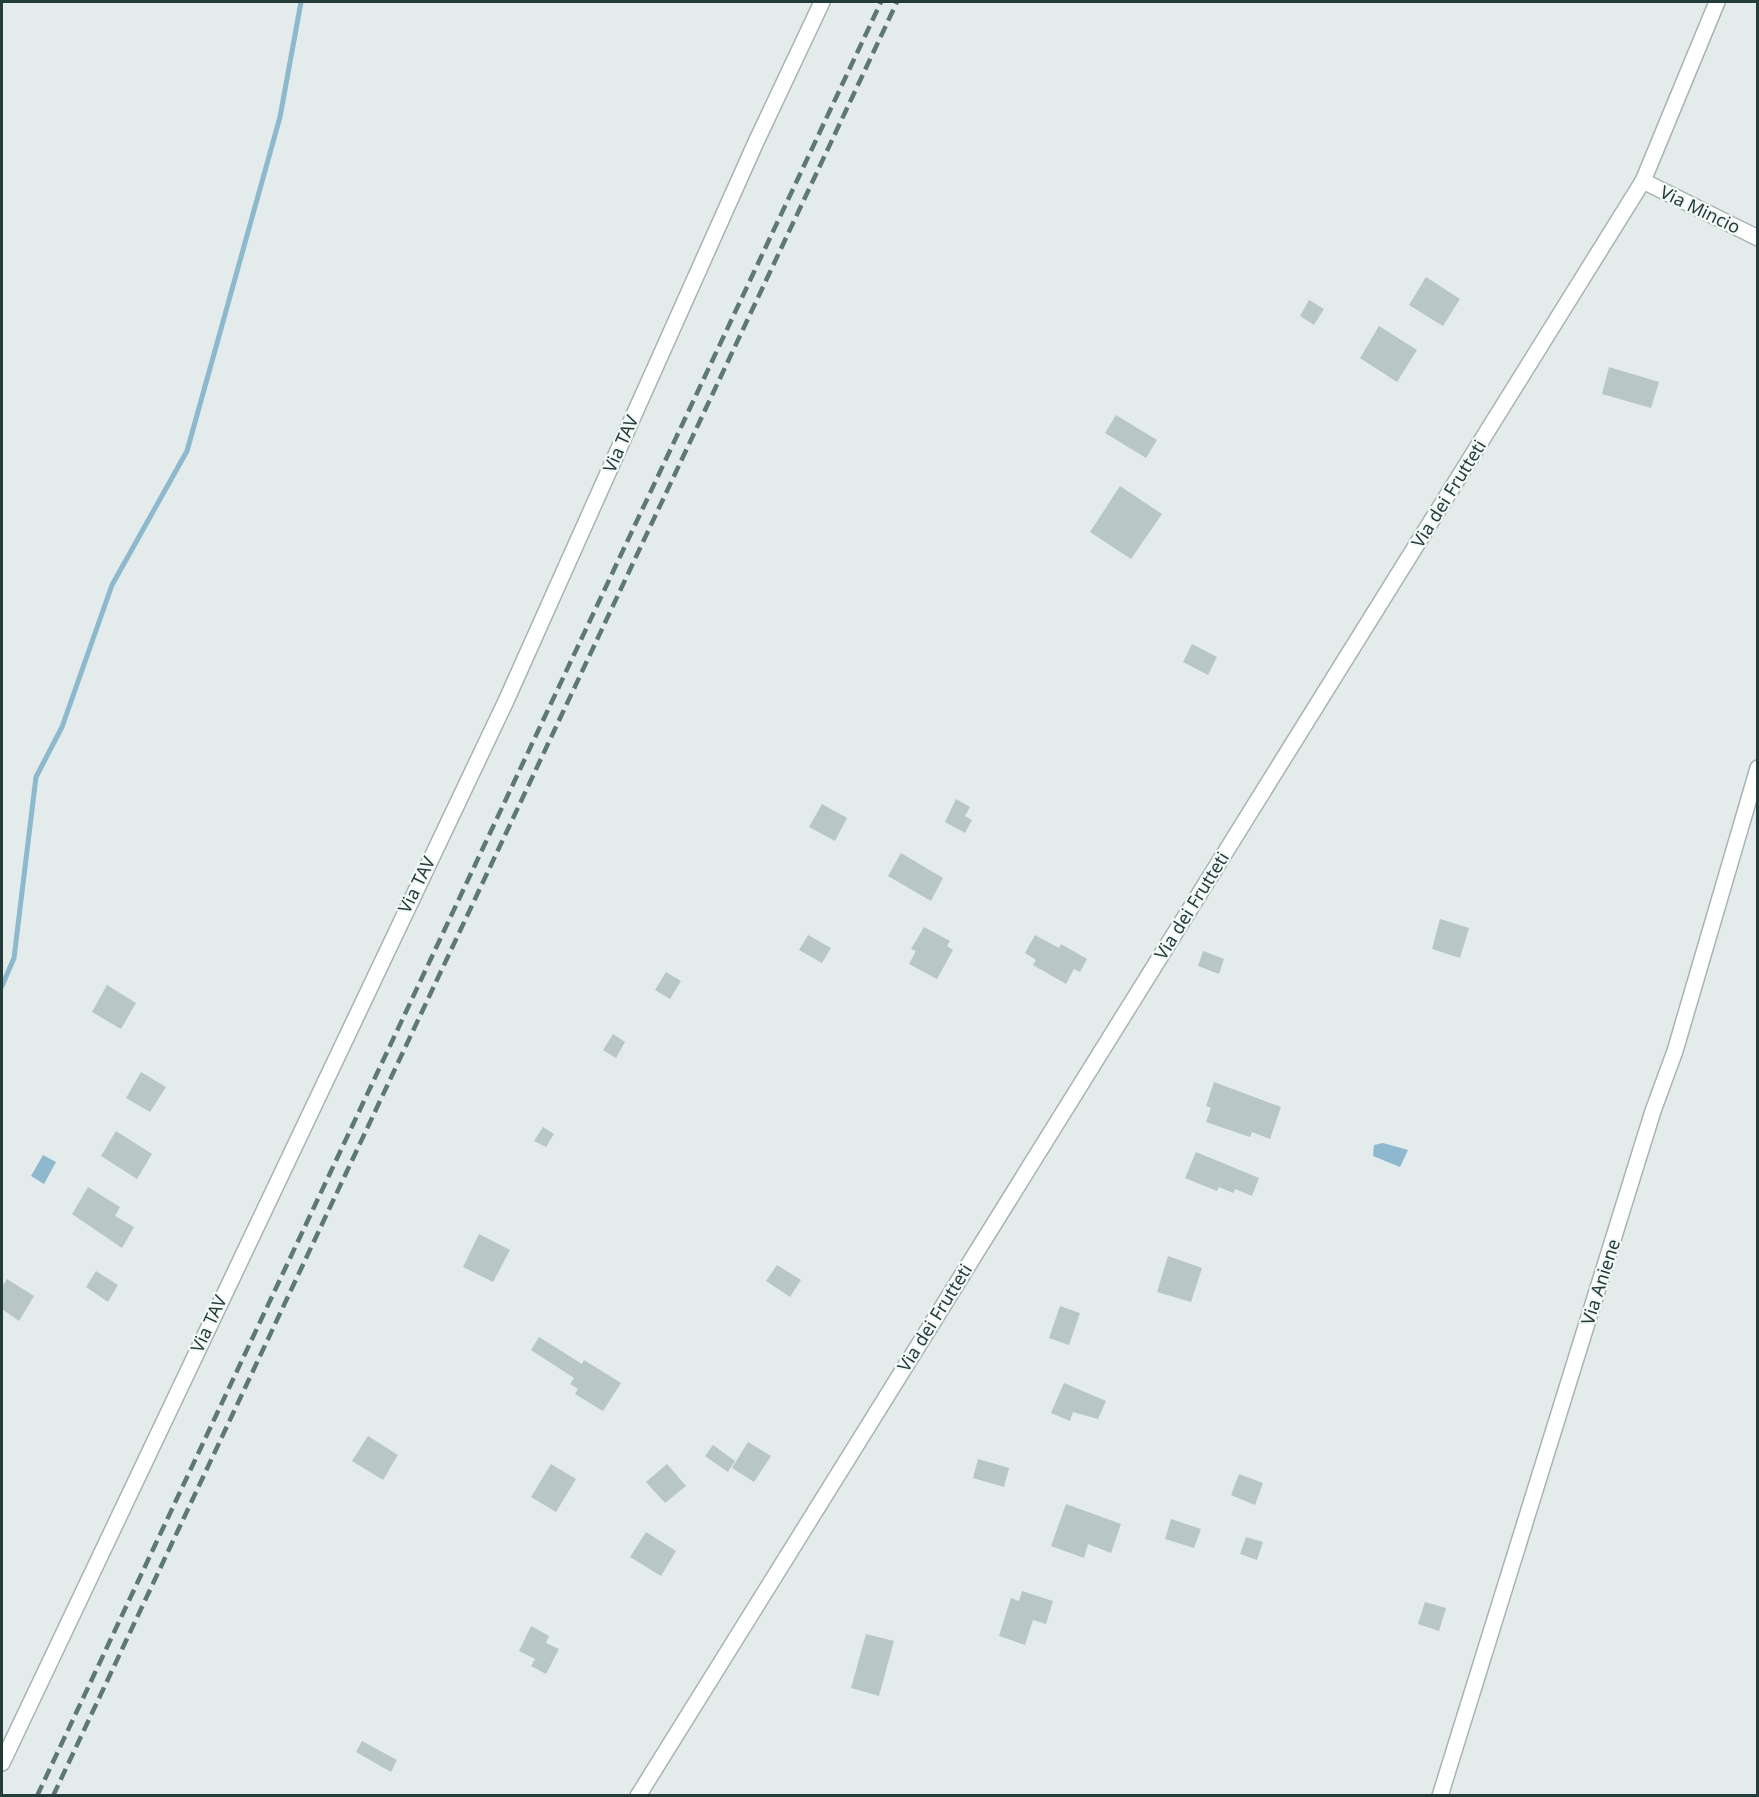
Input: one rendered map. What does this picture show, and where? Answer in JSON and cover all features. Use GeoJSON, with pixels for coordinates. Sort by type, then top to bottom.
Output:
{"type":"FeatureCollection","features":[{"type":"Feature","properties":{"kind":"street","name":"Via TAV"},"geometry":{"type":"LineString","coordinates":[[2,1763],[506,701],[746,163],[822,2]]}},
{"type":"Feature","properties":{"kind":"street","name":"Via dei Frutteti"},"geometry":{"type":"LineString","coordinates":[[638,1796],[1643,181],[1717,2]]}},
{"type":"Feature","properties":{"kind":"street","name":"Via Mincio"},"geometry":{"type":"LineString","coordinates":[[1643,181],[1758,238]]}},
{"type":"Feature","properties":{"kind":"street","name":"Via Aniene"},"geometry":{"type":"LineString","coordinates":[[1440,1796],[1653,1111],[1675,1051],[1758,768]]}},
{"type":"Feature","properties":{"kind":"water"},"geometry":{"type":"Polygon","coordinates":[[[1383,1143],[1408,1150],[1400,1167],[1373,1156],[1374,1145],[1383,1143]]]}},
{"type":"Feature","properties":{"kind":"water"},"geometry":{"type":"Polygon","coordinates":[[[43,1155],[56,1162],[44,1184],[31,1176],[43,1155]]]}},
{"type":"Feature","properties":{"kind":"building"},"geometry":{"type":"Polygon","coordinates":[[[1426,277],[1460,299],[1443,326],[1409,305],[1426,277]]]}},
{"type":"Feature","properties":{"kind":"building"},"geometry":{"type":"Polygon","coordinates":[[[1309,300],[1324,309],[1314,325],[1300,316],[1309,300]]]}},
{"type":"Feature","properties":{"kind":"building"},"geometry":{"type":"Polygon","coordinates":[[[1379,326],[1417,350],[1397,382],[1360,358],[1379,326]]]}},
{"type":"Feature","properties":{"kind":"building"},"geometry":{"type":"Polygon","coordinates":[[[1609,367],[1659,382],[1651,408],[1602,394],[1609,367]]]}},
{"type":"Feature","properties":{"kind":"building"},"geometry":{"type":"Polygon","coordinates":[[[1116,415],[1157,440],[1146,458],[1105,433],[1116,415]]]}},
{"type":"Feature","properties":{"kind":"building"},"geometry":{"type":"Polygon","coordinates":[[[1120,486],[1162,514],[1131,559],[1090,532],[1120,486]]]}},
{"type":"Feature","properties":{"kind":"building"},"geometry":{"type":"Polygon","coordinates":[[[1192,644],[1217,657],[1208,675],[1183,662],[1192,644]]]}},
{"type":"Feature","properties":{"kind":"building"},"geometry":{"type":"Polygon","coordinates":[[[956,799],[970,807],[965,816],[972,820],[965,833],[945,822],[956,799]]]}},
{"type":"Feature","properties":{"kind":"building"},"geometry":{"type":"Polygon","coordinates":[[[822,804],[847,818],[835,841],[809,827],[822,804]]]}},
{"type":"Feature","properties":{"kind":"building"},"geometry":{"type":"Polygon","coordinates":[[[901,853],[943,878],[931,901],[888,876],[901,853]]]}},
{"type":"Feature","properties":{"kind":"building"},"geometry":{"type":"Polygon","coordinates":[[[1440,919],[1469,928],[1460,958],[1432,949],[1440,919]]]}},
{"type":"Feature","properties":{"kind":"building"},"geometry":{"type":"Polygon","coordinates":[[[924,927],[950,941],[947,946],[953,950],[937,979],[909,964],[916,951],[911,949],[924,927]]]}},
{"type":"Feature","properties":{"kind":"building"},"geometry":{"type":"Polygon","coordinates":[[[808,935],[831,948],[822,963],[799,950],[808,935]]]}},
{"type":"Feature","properties":{"kind":"building"},"geometry":{"type":"Polygon","coordinates":[[[1035,935],[1059,948],[1061,944],[1087,959],[1080,972],[1074,969],[1066,984],[1033,965],[1036,960],[1025,953],[1035,935]]]}},
{"type":"Feature","properties":{"kind":"building"},"geometry":{"type":"Polygon","coordinates":[[[1203,951],[1224,959],[1219,974],[1198,966],[1203,951]]]}},
{"type":"Feature","properties":{"kind":"building"},"geometry":{"type":"Polygon","coordinates":[[[666,972],[681,981],[670,999],[655,990],[666,972]]]}},
{"type":"Feature","properties":{"kind":"building"},"geometry":{"type":"Polygon","coordinates":[[[107,985],[136,1003],[121,1029],[92,1012],[107,985]]]}},
{"type":"Feature","properties":{"kind":"building"},"geometry":{"type":"Polygon","coordinates":[[[613,1034],[625,1042],[616,1058],[603,1050],[613,1034]]]}},
{"type":"Feature","properties":{"kind":"building"},"geometry":{"type":"Polygon","coordinates":[[[141,1072],[166,1087],[150,1112],[126,1098],[141,1072]]]}},
{"type":"Feature","properties":{"kind":"building"},"geometry":{"type":"Polygon","coordinates":[[[1214,1082],[1281,1107],[1270,1139],[1252,1132],[1250,1137],[1206,1122],[1211,1108],[1206,1106],[1214,1082]]]}},
{"type":"Feature","properties":{"kind":"building"},"geometry":{"type":"Polygon","coordinates":[[[543,1127],[554,1134],[546,1147],[534,1141],[543,1127]]]}},
{"type":"Feature","properties":{"kind":"building"},"geometry":{"type":"Polygon","coordinates":[[[116,1131],[152,1154],[137,1179],[101,1156],[116,1131]]]}},
{"type":"Feature","properties":{"kind":"building"},"geometry":{"type":"Polygon","coordinates":[[[1196,1152],[1259,1178],[1252,1196],[1235,1189],[1233,1193],[1219,1187],[1217,1191],[1185,1178],[1196,1152]]]}},
{"type":"Feature","properties":{"kind":"building"},"geometry":{"type":"Polygon","coordinates":[[[88,1187],[120,1207],[115,1216],[134,1227],[122,1248],[72,1214],[88,1187]]]}},
{"type":"Feature","properties":{"kind":"building"},"geometry":{"type":"Polygon","coordinates":[[[479,1234],[510,1250],[493,1282],[463,1267],[479,1234]]]}},
{"type":"Feature","properties":{"kind":"building"},"geometry":{"type":"Polygon","coordinates":[[[1168,1256],[1202,1268],[1191,1302],[1157,1292],[1168,1256]]]}},
{"type":"Feature","properties":{"kind":"building"},"geometry":{"type":"Polygon","coordinates":[[[777,1265],[801,1280],[790,1297],[766,1281],[777,1265]]]}},
{"type":"Feature","properties":{"kind":"building"},"geometry":{"type":"Polygon","coordinates":[[[96,1271],[118,1285],[108,1302],[86,1287],[96,1271]]]}},
{"type":"Feature","properties":{"kind":"building"},"geometry":{"type":"Polygon","coordinates":[[[7,1279],[34,1296],[19,1321],[2,1309],[2,1287],[7,1279]]]}},
{"type":"Feature","properties":{"kind":"building"},"geometry":{"type":"Polygon","coordinates":[[[1060,1306],[1080,1313],[1069,1345],[1049,1338],[1060,1306]]]}},
{"type":"Feature","properties":{"kind":"building"},"geometry":{"type":"Polygon","coordinates":[[[539,1337],[582,1364],[584,1360],[621,1383],[603,1411],[575,1394],[578,1389],[570,1384],[574,1378],[531,1350],[539,1337]]]}},
{"type":"Feature","properties":{"kind":"building"},"geometry":{"type":"Polygon","coordinates":[[[1064,1383],[1106,1401],[1098,1419],[1073,1412],[1070,1421],[1051,1413],[1064,1383]]]}},
{"type":"Feature","properties":{"kind":"building"},"geometry":{"type":"Polygon","coordinates":[[[368,1436],[398,1455],[383,1480],[352,1461],[368,1436]]]}},
{"type":"Feature","properties":{"kind":"building"},"geometry":{"type":"Polygon","coordinates":[[[748,1442],[771,1456],[754,1482],[732,1468],[748,1442]]]}},
{"type":"Feature","properties":{"kind":"building"},"geometry":{"type":"Polygon","coordinates":[[[713,1445],[735,1461],[728,1472],[705,1456],[713,1445]]]}},
{"type":"Feature","properties":{"kind":"building"},"geometry":{"type":"Polygon","coordinates":[[[978,1459],[1009,1468],[1004,1487],[973,1478],[978,1459]]]}},
{"type":"Feature","properties":{"kind":"building"},"geometry":{"type":"Polygon","coordinates":[[[551,1464],[576,1479],[556,1512],[531,1497],[551,1464]]]}},
{"type":"Feature","properties":{"kind":"building"},"geometry":{"type":"Polygon","coordinates":[[[667,1464],[686,1486],[665,1503],[646,1482],[667,1464]]]}},
{"type":"Feature","properties":{"kind":"building"},"geometry":{"type":"Polygon","coordinates":[[[1239,1474],[1263,1483],[1255,1505],[1231,1495],[1239,1474]]]}},
{"type":"Feature","properties":{"kind":"building"},"geometry":{"type":"Polygon","coordinates":[[[1066,1504],[1121,1524],[1111,1553],[1088,1544],[1084,1558],[1051,1546],[1066,1504]]]}},
{"type":"Feature","properties":{"kind":"building"},"geometry":{"type":"Polygon","coordinates":[[[1171,1519],[1201,1529],[1194,1548],[1165,1539],[1171,1519]]]}},
{"type":"Feature","properties":{"kind":"building"},"geometry":{"type":"Polygon","coordinates":[[[646,1532],[676,1551],[661,1576],[630,1557],[646,1532]]]}},
{"type":"Feature","properties":{"kind":"building"},"geometry":{"type":"Polygon","coordinates":[[[1246,1537],[1263,1542],[1257,1560],[1240,1554],[1246,1537]]]}},
{"type":"Feature","properties":{"kind":"building"},"geometry":{"type":"Polygon","coordinates":[[[1022,1591],[1053,1601],[1046,1624],[1033,1620],[1025,1645],[999,1636],[1011,1598],[1019,1601],[1022,1591]]]}},
{"type":"Feature","properties":{"kind":"building"},"geometry":{"type":"Polygon","coordinates":[[[1425,1602],[1446,1608],[1439,1631],[1418,1624],[1425,1602]]]}},
{"type":"Feature","properties":{"kind":"building"},"geometry":{"type":"Polygon","coordinates":[[[531,1626],[549,1636],[546,1643],[559,1649],[546,1674],[531,1666],[535,1659],[519,1651],[531,1626]]]}},
{"type":"Feature","properties":{"kind":"building"},"geometry":{"type":"Polygon","coordinates":[[[866,1634],[894,1641],[879,1696],[851,1688],[866,1634]]]}},
{"type":"Feature","properties":{"kind":"building"},"geometry":{"type":"Polygon","coordinates":[[[362,1741],[397,1760],[391,1772],[356,1752],[362,1741]]]}},
{"type":"Feature","properties":{"kind":"waterway"},"geometry":{"type":"LineString","coordinates":[[2,986],[14,958],[36,777],[62,727],[112,585],[187,451],[280,117],[301,2]]}},
{"type":"Feature","properties":{"kind":"railway"},"geometry":{"type":"LineString","coordinates":[[37,1796],[881,2]]}},
{"type":"Feature","properties":{"kind":"railway"},"geometry":{"type":"LineString","coordinates":[[53,1796],[897,2]]}}]}
